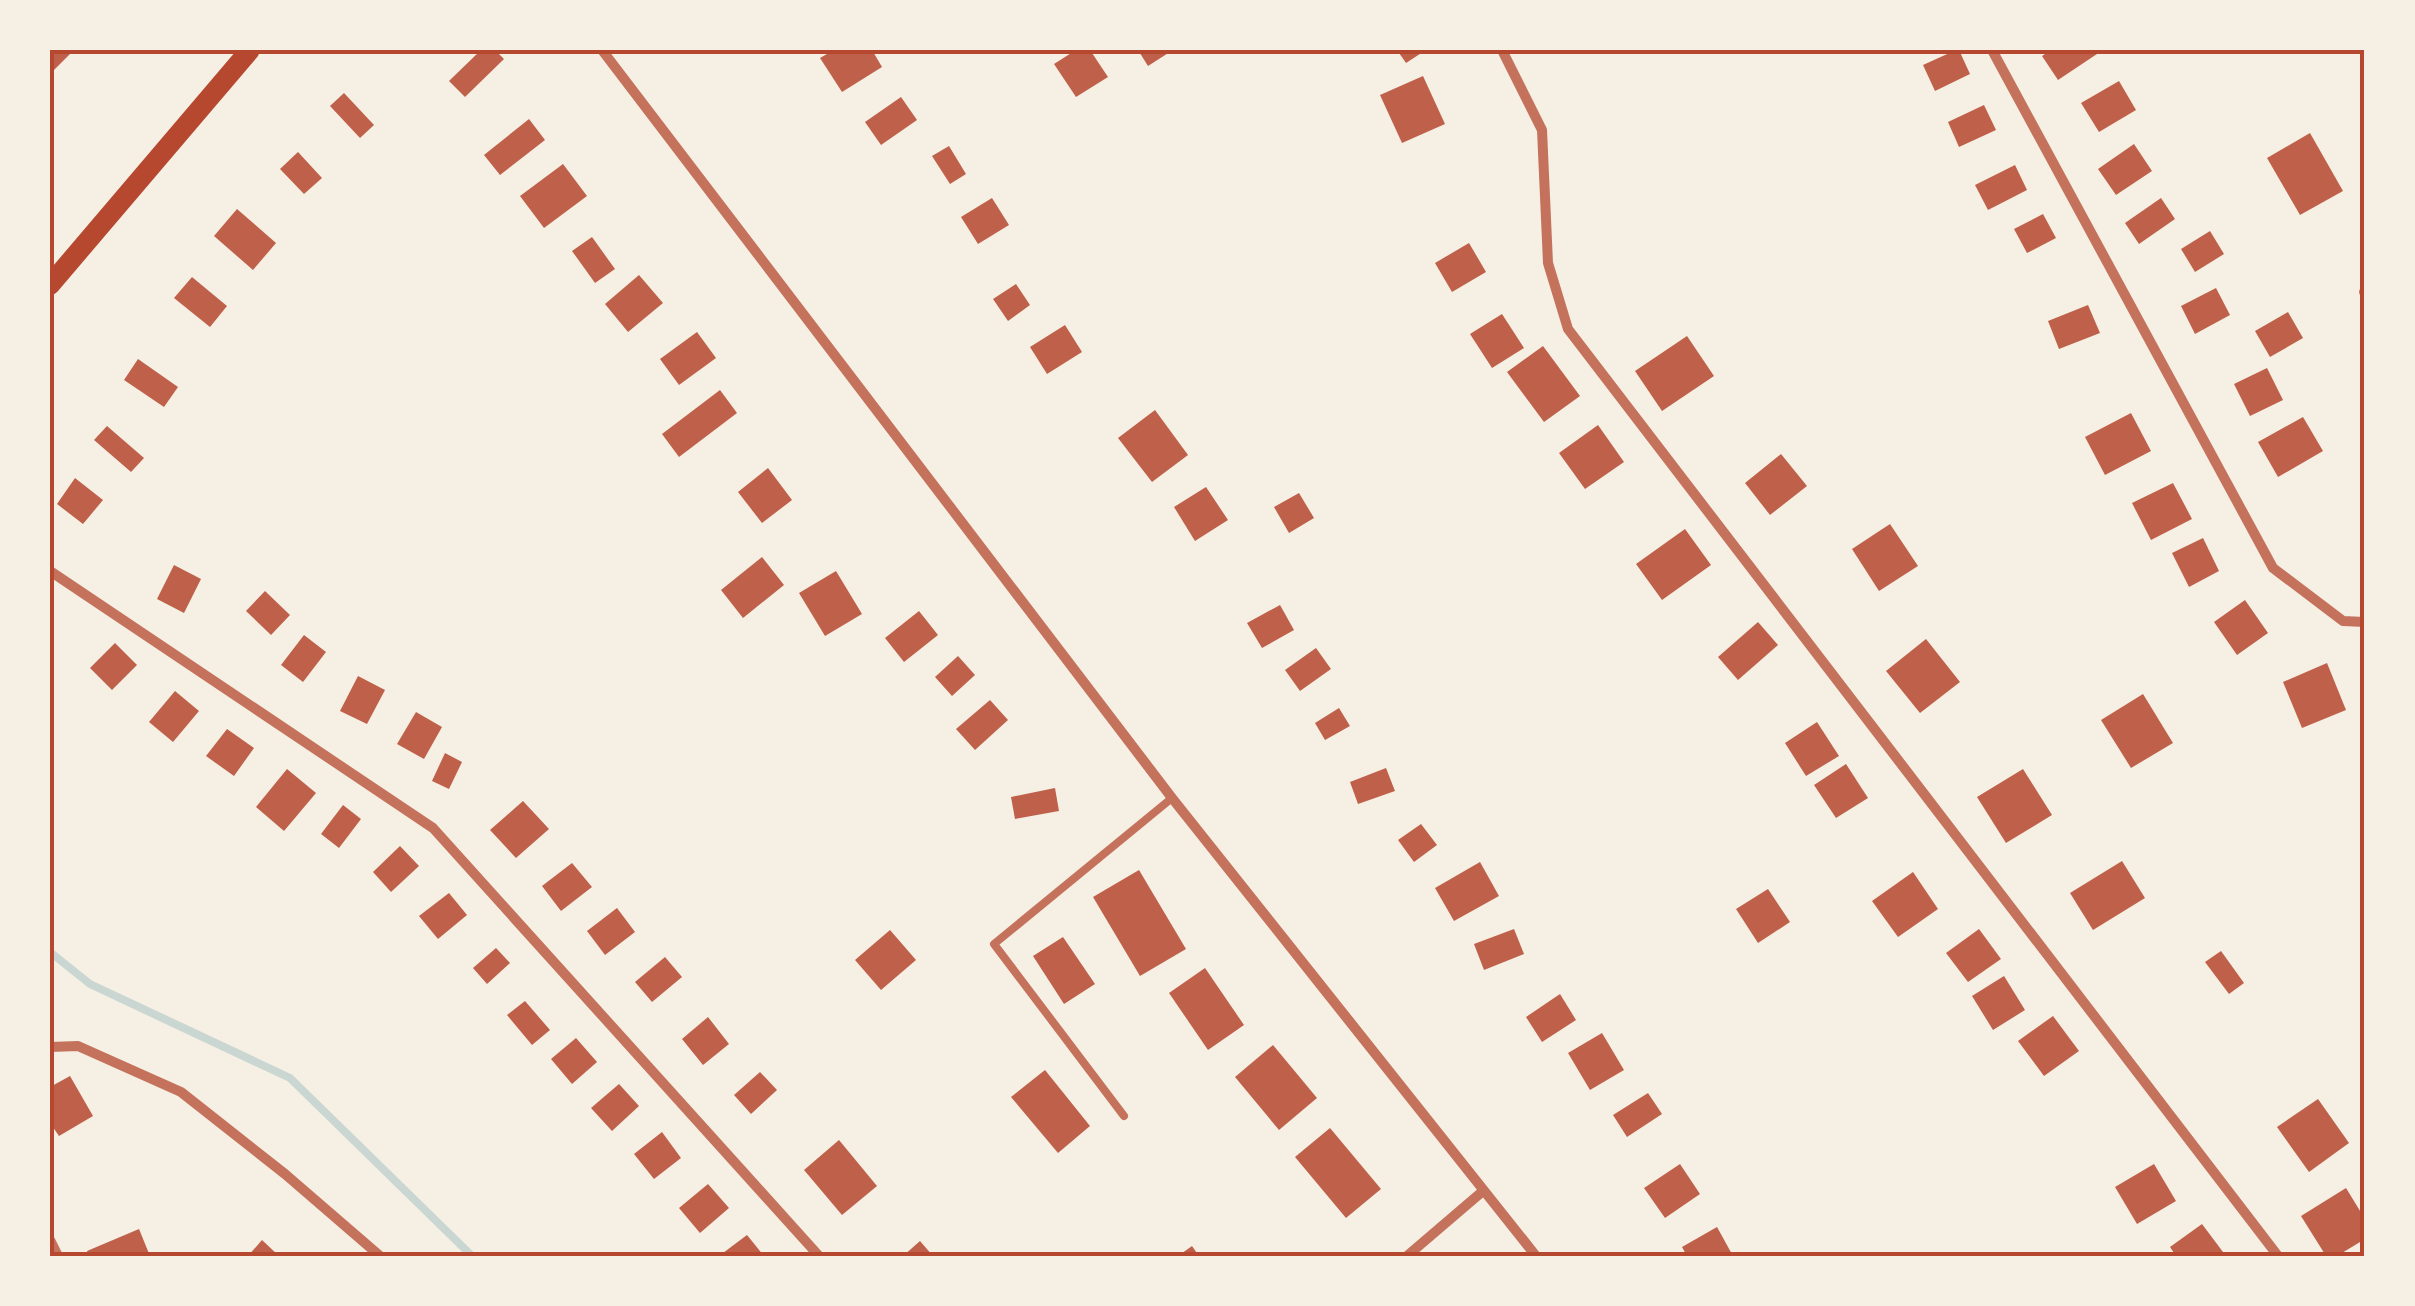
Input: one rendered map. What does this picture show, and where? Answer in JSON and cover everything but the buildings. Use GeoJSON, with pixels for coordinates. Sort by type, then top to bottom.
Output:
{"type":"FeatureCollection","features":[{"type":"Feature","properties":{"kind":"main road"},"geometry":{"type":"LineString","coordinates":[[50,285],[250,50]]}},
{"type":"Feature","properties":{"kind":"street"},"geometry":{"type":"LineString","coordinates":[[602,50],[1172,798],[1536,1256]]}},
{"type":"Feature","properties":{"kind":"street"},"geometry":{"type":"LineString","coordinates":[[1502,50],[1542,130],[1548,263],[1568,328],[2278,1256]]}},
{"type":"Feature","properties":{"kind":"street"},"geometry":{"type":"LineString","coordinates":[[1992,50],[2274,568],[2343,621],[2365,622]]}},
{"type":"Feature","properties":{"kind":"street"},"geometry":{"type":"LineString","coordinates":[[50,571],[433,828],[819,1256]]}},
{"type":"Feature","properties":{"kind":"street"},"geometry":{"type":"LineString","coordinates":[[50,1047],[78,1046],[181,1092],[286,1174],[380,1256]]}},
{"type":"Feature","properties":{"kind":"street"},"geometry":{"type":"LineString","coordinates":[[1407,1256],[1484,1191]]}},
{"type":"Feature","properties":{"kind":"street"},"geometry":{"type":"LineString","coordinates":[[50,1240],[58,1256]]}},
{"type":"Feature","properties":{"kind":"lane"},"geometry":{"type":"LineString","coordinates":[[1124,1116],[994,944],[1172,798]]}},
{"type":"Feature","properties":{"kind":"waterway"},"geometry":{"type":"LineString","coordinates":[[50,952],[90,984],[290,1078],[472,1256]]}}]}
